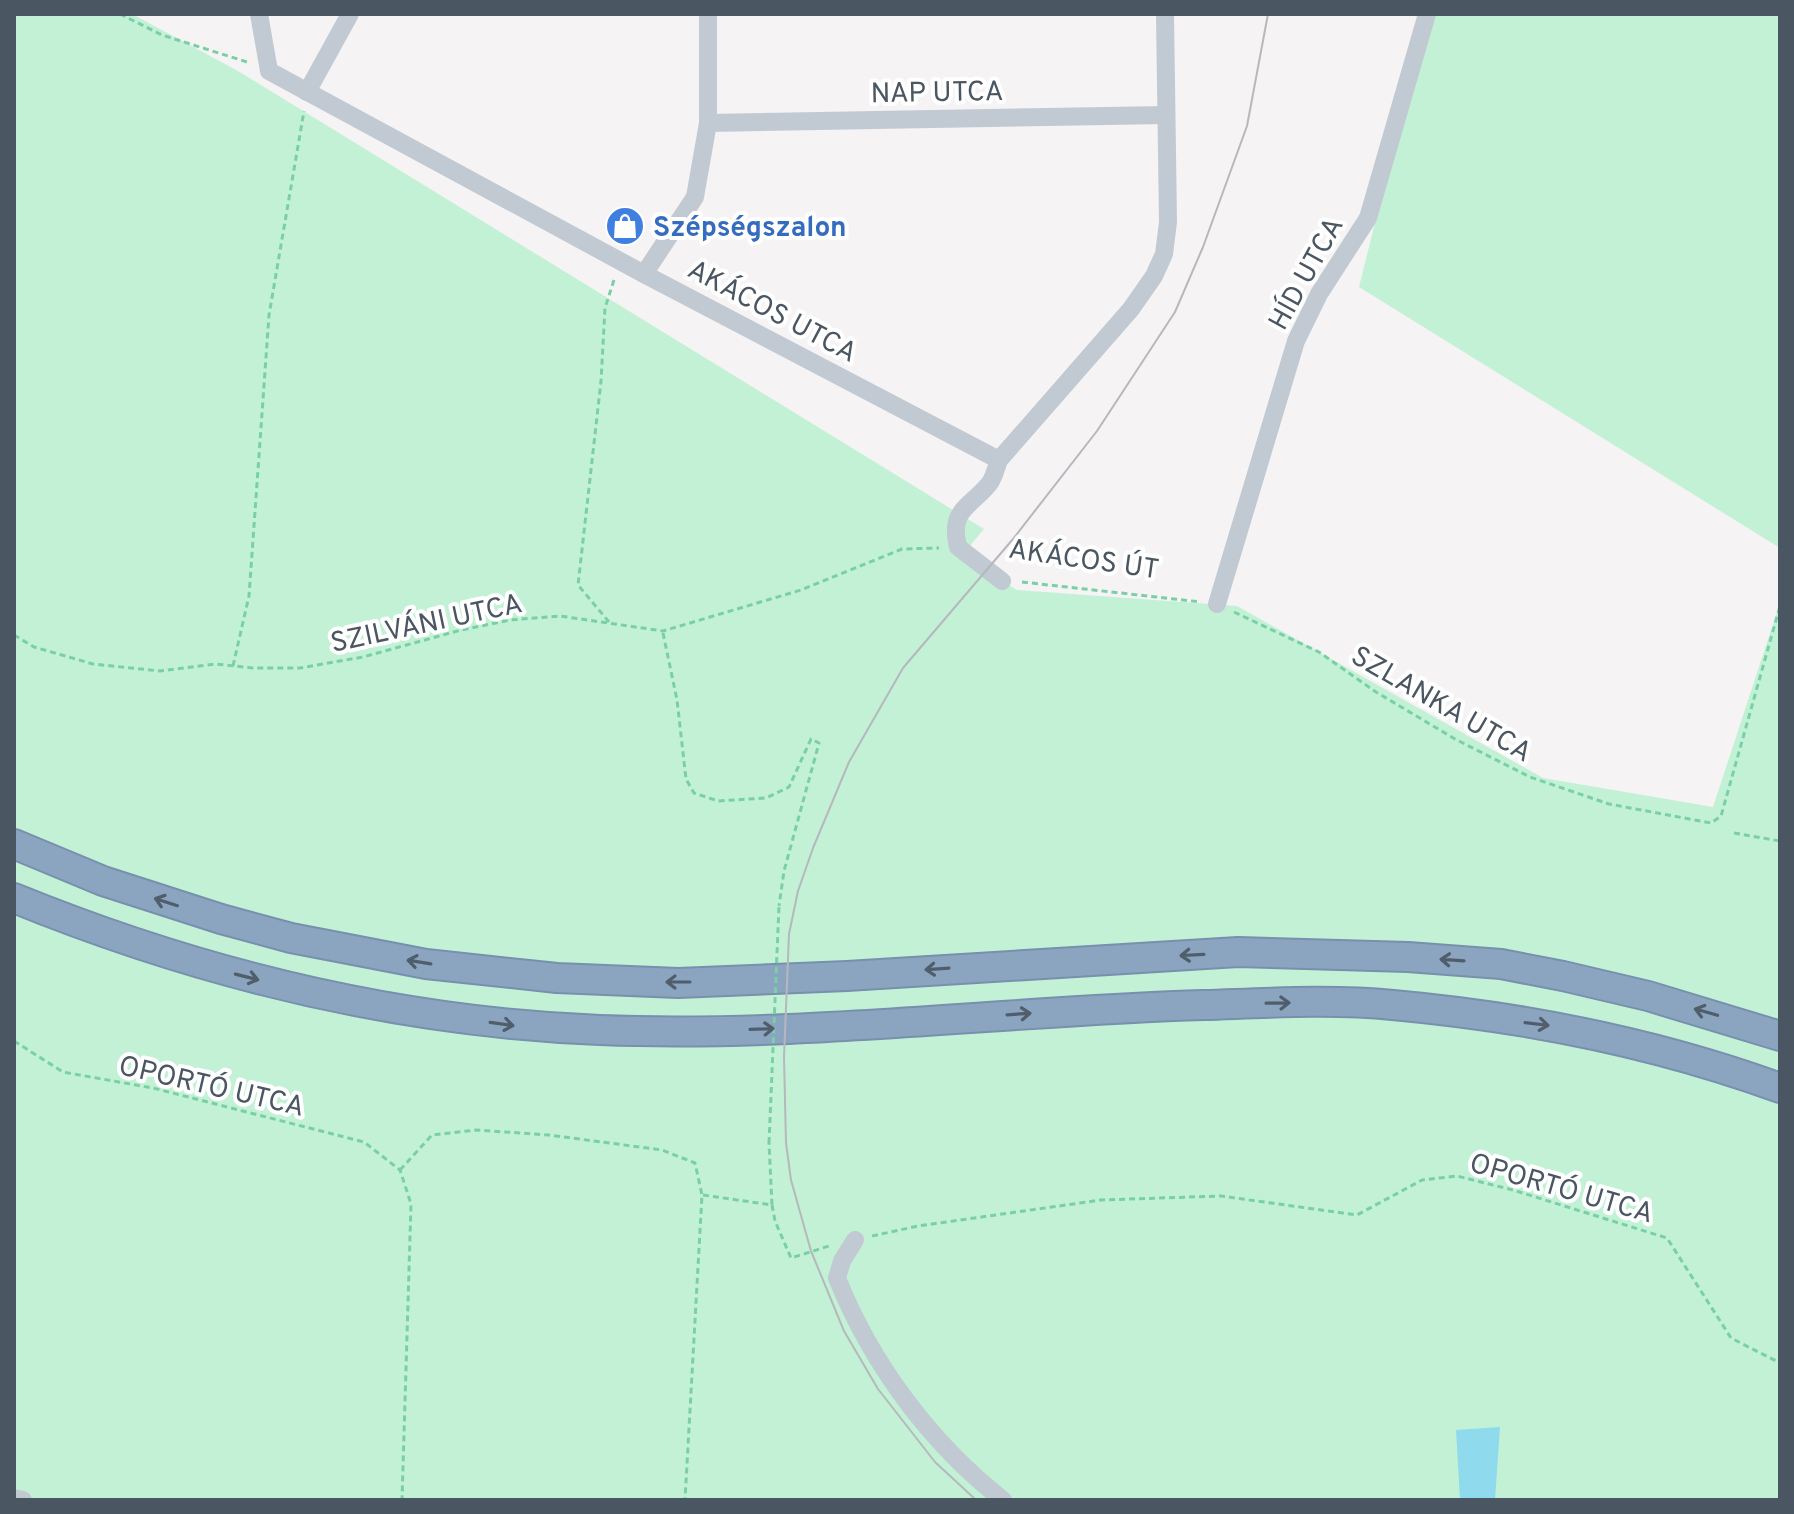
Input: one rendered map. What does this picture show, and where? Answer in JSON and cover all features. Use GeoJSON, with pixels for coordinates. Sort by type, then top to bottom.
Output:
{"type":"FeatureCollection","features":[{"type":"Feature","properties":{"kind":"highway"},"geometry":{"type":"LineString","coordinates":[[14,844],[103,881],[221,919],[359,952],[557,978],[678,983],[1238,952],[1408,957],[1501,964],[1563,976],[1648,996],[1780,1036]]}},
{"type":"Feature","properties":{"kind":"highway"},"geometry":{"type":"LineString","coordinates":[[14,898],[90,929],[198,964],[387,1008],[509,1025],[679,1031],[838,1026],[1092,1008],[1280,1003],[1392,1005],[1569,1029],[1659,1049],[1780,1088]]}},
{"type":"Feature","properties":{"kind":"street"},"geometry":{"type":"LineString","coordinates":[[259,14],[269,71]]}},
{"type":"Feature","properties":{"kind":"street"},"geometry":{"type":"LineString","coordinates":[[307,92],[350,14]]}},
{"type":"Feature","properties":{"kind":"street"},"geometry":{"type":"LineString","coordinates":[[644,274],[695,197],[708,123],[708,14]]}},
{"type":"Feature","properties":{"kind":"street"},"geometry":{"type":"LineString","coordinates":[[964,553],[956,521],[963,508],[992,482],[999,460],[1131,309],[1154,276],[1164,254],[1168,222],[1165,14]]}},
{"type":"Feature","properties":{"kind":"street","name":"HÍD UTCA"},"geometry":{"type":"LineString","coordinates":[[1217,604],[1296,341],[1319,294],[1368,218],[1427,14]]}},
{"type":"Feature","properties":{"kind":"street","name":"AKÁCOS UTCA"},"geometry":{"type":"LineString","coordinates":[[269,71],[619,261],[999,460]]}},
{"type":"Feature","properties":{"kind":"street","name":"NAP UTCA"},"geometry":{"type":"LineString","coordinates":[[708,123],[1166,115]]}},
{"type":"Feature","properties":{"kind":"street","name":"AKÁCOS ÚT"},"geometry":{"type":"LineString","coordinates":[[964,553],[1002,581]]}},
{"type":"Feature","properties":{"kind":"street"},"geometry":{"type":"LineString","coordinates":[[855,1240],[842,1261],[837,1278],[872,1351],[906,1400],[954,1456],[1003,1500]]}},
{"type":"Feature","properties":{"kind":"street"},"geometry":{"type":"LineString","coordinates":[[14,1498],[23,1500]]}},
{"type":"Feature","properties":{"kind":"path"},"geometry":{"type":"LineString","coordinates":[[120,14],[162,35],[269,71]]}},
{"type":"Feature","properties":{"kind":"path"},"geometry":{"type":"LineString","coordinates":[[233,666],[249,596],[269,315],[307,92]]}},
{"type":"Feature","properties":{"kind":"path"},"geometry":{"type":"LineString","coordinates":[[610,623],[578,585],[601,381],[605,308],[619,261]]}},
{"type":"Feature","properties":{"kind":"path","name":"SZILVÁNI UTCA"},"geometry":{"type":"LineString","coordinates":[[14,635],[34,647],[93,664],[160,671],[216,664],[300,668],[363,657],[510,620],[560,616],[663,631],[801,590],[902,549],[964,553]]}},
{"type":"Feature","properties":{"kind":"path","name":"AKÁCOS ÚT"},"geometry":{"type":"LineString","coordinates":[[1002,581],[1217,604]]}},
{"type":"Feature","properties":{"kind":"path","name":"SZLANKA UTCA"},"geometry":{"type":"LineString","coordinates":[[1217,604],[1319,652],[1376,692],[1455,739],[1530,777],[1609,804],[1711,823],[1721,816],[1780,606]]}},
{"type":"Feature","properties":{"kind":"path"},"geometry":{"type":"LineString","coordinates":[[663,631],[677,700],[686,779],[694,793],[718,801],[766,798],[789,787],[811,739],[819,743],[784,871],[779,906],[769,1143],[772,1205],[702,1195]]}},
{"type":"Feature","properties":{"kind":"path"},"geometry":{"type":"LineString","coordinates":[[1734,833],[1780,841]]}},
{"type":"Feature","properties":{"kind":"path","name":"OPORTÓ UTCA"},"geometry":{"type":"LineString","coordinates":[[14,1041],[63,1072],[153,1088],[364,1142],[400,1170]]}},
{"type":"Feature","properties":{"kind":"path"},"geometry":{"type":"LineString","coordinates":[[402,1500],[411,1204],[400,1170],[432,1135],[476,1130],[549,1135],[662,1150],[695,1163],[702,1195],[685,1500]]}},
{"type":"Feature","properties":{"kind":"path","name":"OPORTÓ UTCA"},"geometry":{"type":"LineString","coordinates":[[772,1205],[775,1221],[791,1258],[918,1226],[1101,1200],[1221,1196],[1357,1215],[1422,1180],[1457,1176],[1513,1190],[1667,1238],[1731,1338],[1780,1363]]}},
{"type":"Feature","properties":{"kind":"green space"},"geometry":{"type":"Polygon","coordinates":[[[14,14],[132,14],[238,71],[984,529],[968,548],[1002,581],[1017,590],[1237,606],[1543,778],[1713,807],[1780,603],[1780,1500],[14,1500],[14,14]]]}},
{"type":"Feature","properties":{"kind":"green space"},"geometry":{"type":"Polygon","coordinates":[[[1427,14],[1780,14],[1780,548],[1359,287],[1427,14]]]}},
{"type":"Feature","properties":{"kind":"water"},"geometry":{"type":"Polygon","coordinates":[[[1500,1427],[1495,1500],[1460,1500],[1456,1430],[1500,1427]]]}},
{"type":"Feature","properties":{"kind":"tram line"},"geometry":{"type":"LineString","coordinates":[[976,1500],[935,1462],[878,1389],[844,1331],[811,1251],[791,1180],[786,1143],[784,1057],[789,934],[798,891],[849,762],[903,668],[1013,539],[1097,431],[1175,312],[1203,247],[1247,126],[1268,14]]}},
{"type":"Feature","properties":{"kind":"place","name":"Szépségszalon"},"geometry":{"type":"Point","coordinates":[625,226]}}]}
